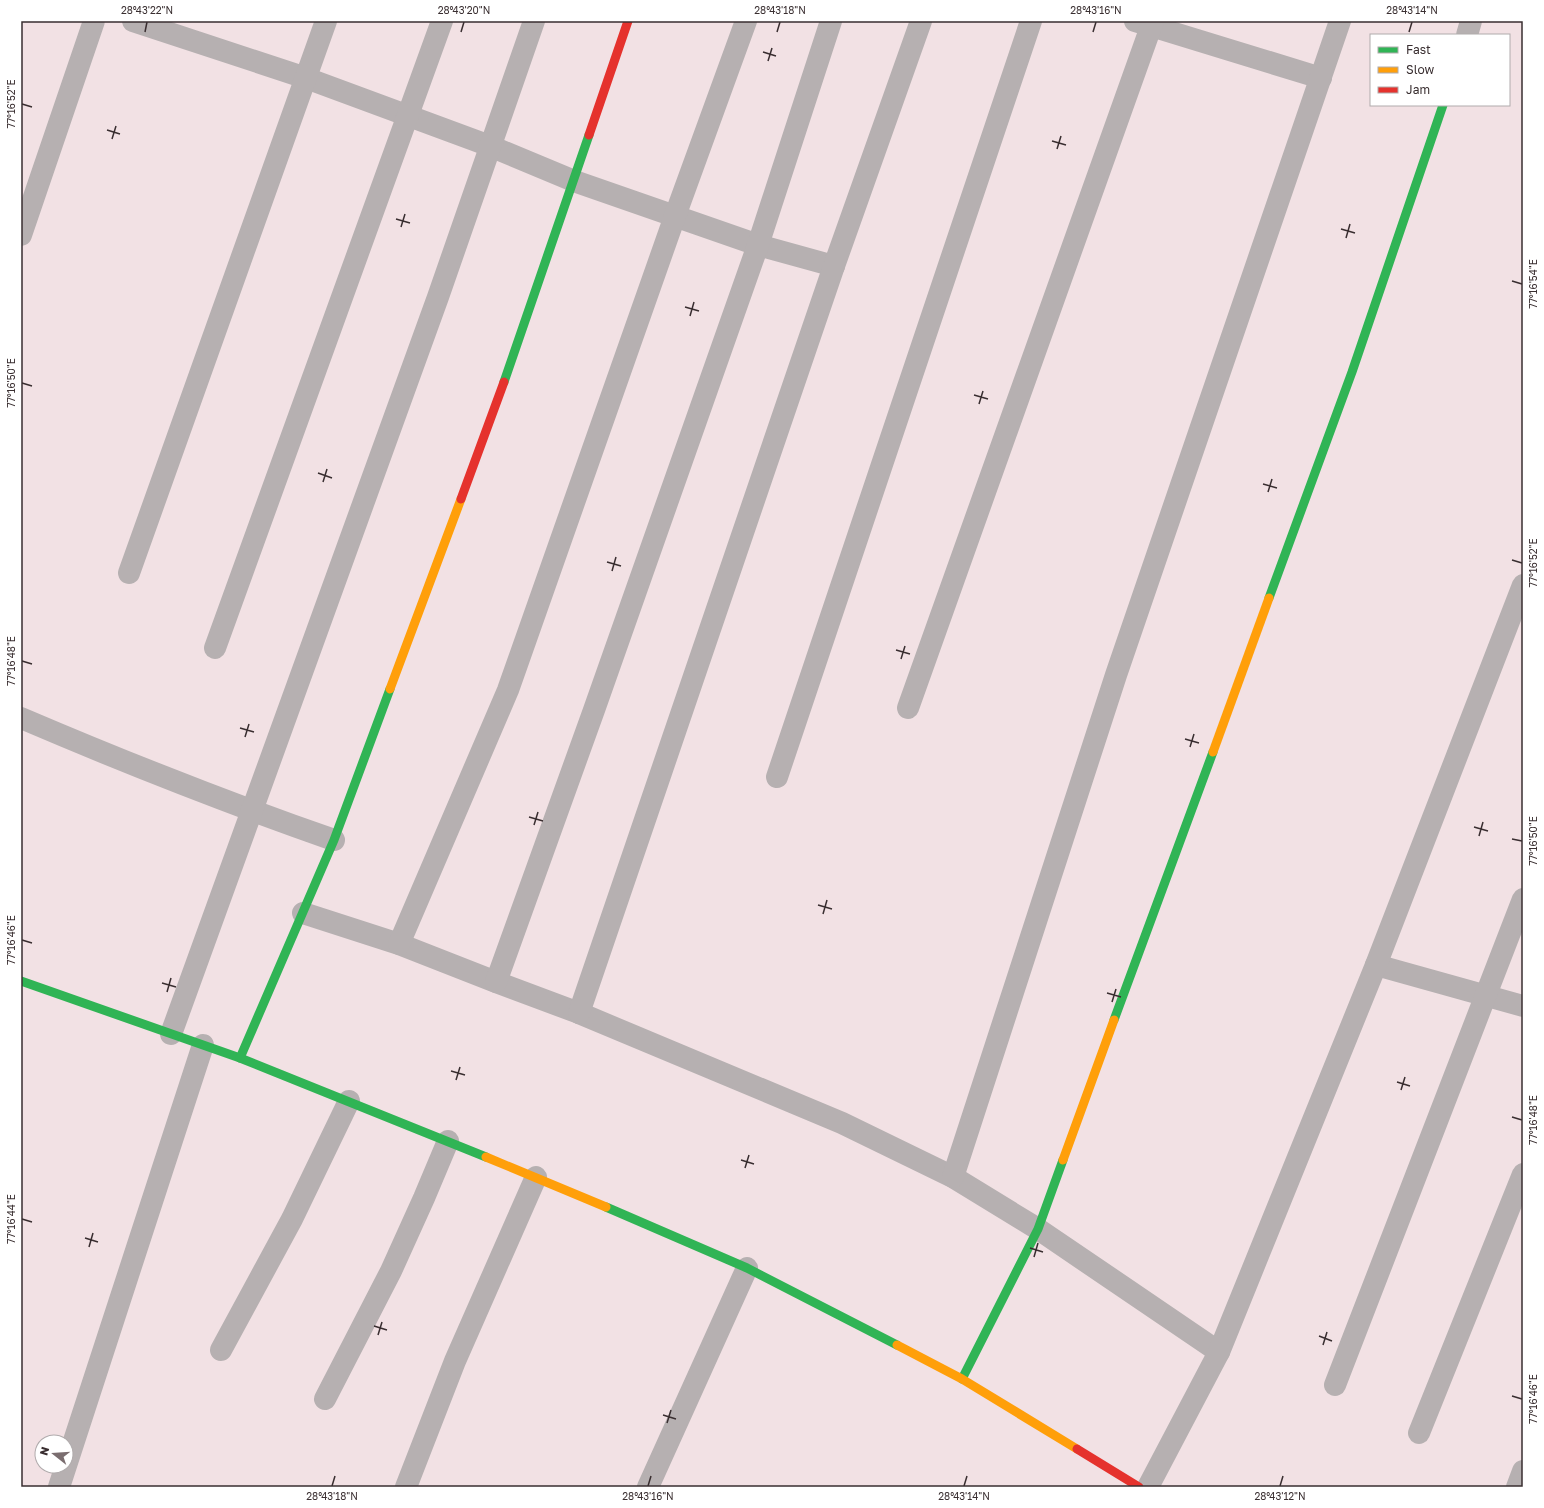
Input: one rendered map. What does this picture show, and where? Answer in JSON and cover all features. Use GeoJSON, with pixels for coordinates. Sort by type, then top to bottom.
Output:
{"type":"FeatureCollection","features":[{"type":"Feature","properties":{"kind":"street"},"geometry":{"type":"LineString","coordinates":[[21,235],[94,21]]}},
{"type":"Feature","properties":{"kind":"street"},"geometry":{"type":"LineString","coordinates":[[133,21],[306,78],[408,115],[490,146],[574,181],[758,245],[834,266]]}},
{"type":"Feature","properties":{"kind":"street"},"geometry":{"type":"LineString","coordinates":[[129,573],[326,21]]}},
{"type":"Feature","properties":{"kind":"street"},"geometry":{"type":"LineString","coordinates":[[215,648],[442,21]]}},
{"type":"Feature","properties":{"kind":"street"},"geometry":{"type":"LineString","coordinates":[[171,1034],[438,297],[534,21]]}},
{"type":"Feature","properties":{"kind":"street"},"geometry":{"type":"LineString","coordinates":[[240,1058],[334,840],[502,388],[628,21]]}},
{"type":"Feature","properties":{"kind":"street"},"geometry":{"type":"LineString","coordinates":[[399,944],[508,690],[675,216],[746,21]]}},
{"type":"Feature","properties":{"kind":"street"},"geometry":{"type":"LineString","coordinates":[[496,982],[597,702],[758,245],[831,21]]}},
{"type":"Feature","properties":{"kind":"street"},"geometry":{"type":"LineString","coordinates":[[579,1013],[834,266],[921,21]]}},
{"type":"Feature","properties":{"kind":"street"},"geometry":{"type":"LineString","coordinates":[[777,777],[1031,21]]}},
{"type":"Feature","properties":{"kind":"street"},"geometry":{"type":"LineString","coordinates":[[953,1177],[1116,675],[1340,21]]}},
{"type":"Feature","properties":{"kind":"street"},"geometry":{"type":"LineString","coordinates":[[1467,34],[1471,21]]}},
{"type":"Feature","properties":{"kind":"street"},"geometry":{"type":"LineString","coordinates":[[908,708],[1147,23],[1321,78]]}},
{"type":"Feature","properties":{"kind":"street"},"geometry":{"type":"LineString","coordinates":[[962,1379],[1038,1229],[1350,379],[1443,106]]}},
{"type":"Feature","properties":{"kind":"street"},"geometry":{"type":"LineString","coordinates":[[1148,1487],[1219,1352],[1376,965],[1523,585]]}},
{"type":"Feature","properties":{"kind":"street"},"geometry":{"type":"LineString","coordinates":[[21,718],[114,757],[252,811],[334,840]]}},
{"type":"Feature","properties":{"kind":"street"},"geometry":{"type":"LineString","coordinates":[[1335,1385],[1523,899]]}},
{"type":"Feature","properties":{"kind":"street"},"geometry":{"type":"LineString","coordinates":[[303,913],[399,944],[579,1013],[842,1123],[953,1177],[1038,1229],[1219,1352]]}},
{"type":"Feature","properties":{"kind":"street"},"geometry":{"type":"LineString","coordinates":[[1376,965],[1523,1006]]}},
{"type":"Feature","properties":{"kind":"street"},"geometry":{"type":"LineString","coordinates":[[21,981],[240,1058],[349,1101],[536,1177],[747,1268],[962,1379],[1139,1487]]}},
{"type":"Feature","properties":{"kind":"street"},"geometry":{"type":"LineString","coordinates":[[59,1487],[203,1045]]}},
{"type":"Feature","properties":{"kind":"street"},"geometry":{"type":"LineString","coordinates":[[221,1350],[292,1220],[349,1101]]}},
{"type":"Feature","properties":{"kind":"street"},"geometry":{"type":"LineString","coordinates":[[325,1399],[391,1271],[448,1141]]}},
{"type":"Feature","properties":{"kind":"street"},"geometry":{"type":"LineString","coordinates":[[1419,1433],[1523,1174]]}},
{"type":"Feature","properties":{"kind":"street"},"geometry":{"type":"LineString","coordinates":[[406,1487],[455,1360],[536,1177]]}},
{"type":"Feature","properties":{"kind":"street"},"geometry":{"type":"LineString","coordinates":[[648,1487],[747,1268]]}},
{"type":"Feature","properties":{"kind":"street"},"geometry":{"type":"LineString","coordinates":[[1517,1487],[1523,1471]]}},
{"type":"Feature","properties":{"kind":"traffic: fast"},"geometry":{"type":"LineString","coordinates":[[1269,598],[1352,372],[1443,106]]}},
{"type":"Feature","properties":{"kind":"traffic: fast"},"geometry":{"type":"LineString","coordinates":[[504,382],[589,135]]}},
{"type":"Feature","properties":{"kind":"traffic: fast"},"geometry":{"type":"LineString","coordinates":[[240,1058],[334,840],[390,689]]}},
{"type":"Feature","properties":{"kind":"traffic: fast"},"geometry":{"type":"LineString","coordinates":[[1114,1020],[1213,752]]}},
{"type":"Feature","properties":{"kind":"traffic: fast"},"geometry":{"type":"LineString","coordinates":[[21,981],[240,1058],[486,1157]]}},
{"type":"Feature","properties":{"kind":"traffic: fast"},"geometry":{"type":"LineString","coordinates":[[962,1379],[1038,1229],[1063,1160]]}},
{"type":"Feature","properties":{"kind":"traffic: fast"},"geometry":{"type":"LineString","coordinates":[[606,1207],[747,1268],[897,1345]]}},
{"type":"Feature","properties":{"kind":"traffic: slow"},"geometry":{"type":"LineString","coordinates":[[390,689],[461,499]]}},
{"type":"Feature","properties":{"kind":"traffic: slow"},"geometry":{"type":"LineString","coordinates":[[1213,752],[1269,598]]}},
{"type":"Feature","properties":{"kind":"traffic: slow"},"geometry":{"type":"LineString","coordinates":[[1063,1160],[1114,1020]]}},
{"type":"Feature","properties":{"kind":"traffic: slow"},"geometry":{"type":"LineString","coordinates":[[486,1157],[606,1207]]}},
{"type":"Feature","properties":{"kind":"traffic: slow"},"geometry":{"type":"LineString","coordinates":[[897,1345],[962,1379],[1077,1449]]}},
{"type":"Feature","properties":{"kind":"traffic: jam"},"geometry":{"type":"LineString","coordinates":[[589,135],[628,21]]}},
{"type":"Feature","properties":{"kind":"traffic: jam"},"geometry":{"type":"LineString","coordinates":[[461,499],[504,382]]}},
{"type":"Feature","properties":{"kind":"traffic: jam"},"geometry":{"type":"LineString","coordinates":[[1077,1449],[1139,1487]]}}]}
